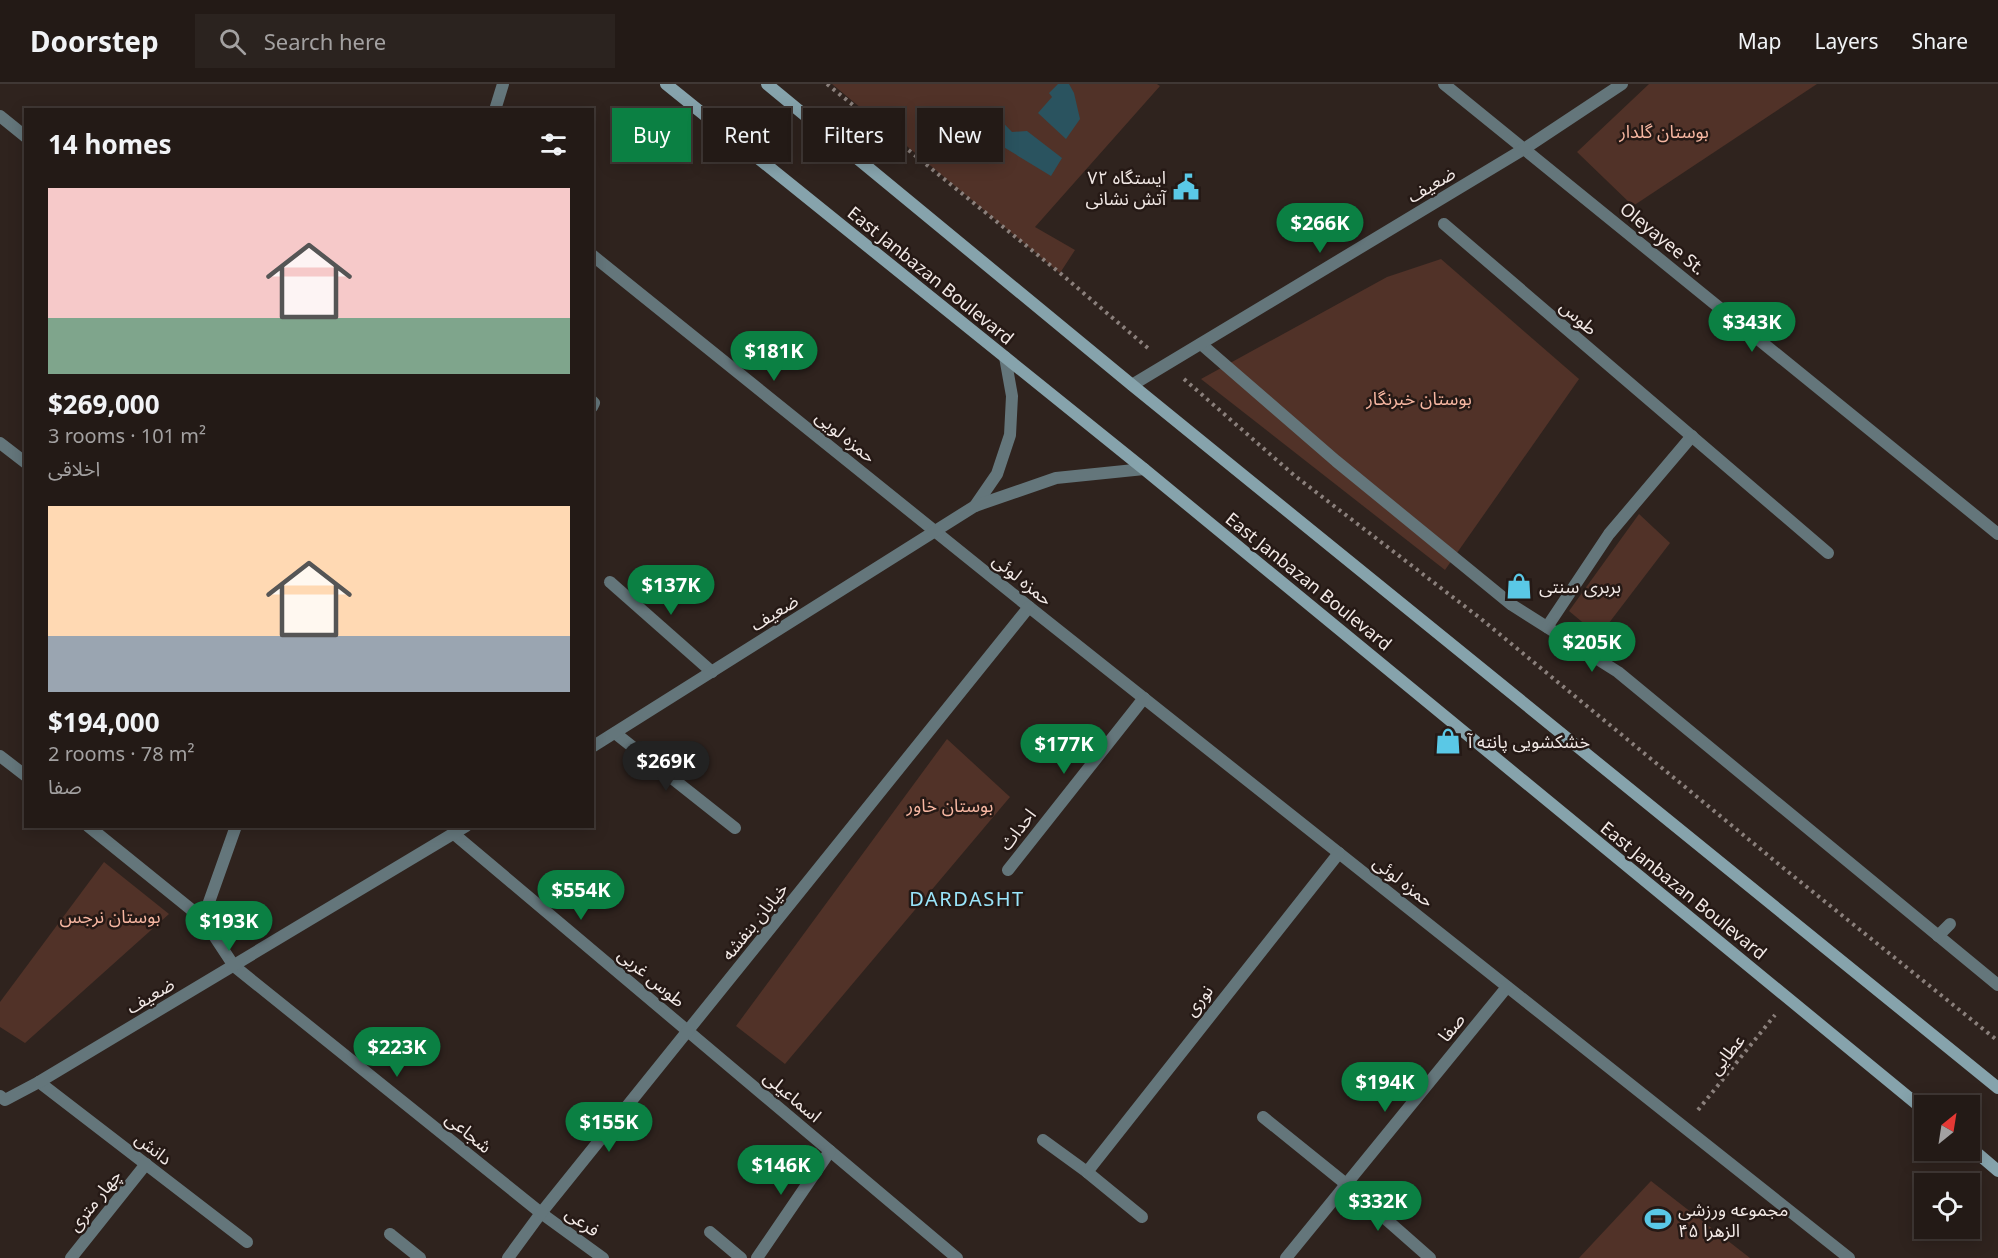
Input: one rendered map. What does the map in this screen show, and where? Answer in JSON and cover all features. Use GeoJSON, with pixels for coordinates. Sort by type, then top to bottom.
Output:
{"type":"FeatureCollection","features":[{"type":"Feature","properties":{"kind":"main road","name":"East Janbazan Boulevard"},"geometry":{"type":"LineString","coordinates":[[666,84],[1144,469],[1914,1102]]}},
{"type":"Feature","properties":{"kind":"main road"},"geometry":{"type":"LineString","coordinates":[[767,84],[1132,385],[1998,1088]]}},
{"type":"Feature","properties":{"kind":"main road"},"geometry":{"type":"LineString","coordinates":[[1980,1156],[1998,1171]]}},
{"type":"Feature","properties":{"kind":"street"},"geometry":{"type":"LineString","coordinates":[[496,108],[503,84]]}},
{"type":"Feature","properties":{"kind":"street","name":"Oleyayee St."},"geometry":{"type":"LineString","coordinates":[[1444,84],[1998,534]]}},
{"type":"Feature","properties":{"kind":"street","name":"ضعیف"},"geometry":{"type":"LineString","coordinates":[[1132,385],[1524,149],[1622,84]]}},
{"type":"Feature","properties":{"kind":"street"},"geometry":{"type":"LineString","coordinates":[[0,116],[24,135]]}},
{"type":"Feature","properties":{"kind":"street","name":"طوس"},"geometry":{"type":"LineString","coordinates":[[1444,224],[1828,553]]}},
{"type":"Feature","properties":{"kind":"street","name":"حمزه لویی"},"geometry":{"type":"LineString","coordinates":[[594,257],[936,532]]}},
{"type":"Feature","properties":{"kind":"street"},"geometry":{"type":"LineString","coordinates":[[1201,344],[1336,461],[1512,605],[1618,672],[1998,985]]}},
{"type":"Feature","properties":{"kind":"street"},"geometry":{"type":"LineString","coordinates":[[975,506],[997,474],[1010,435],[1012,396],[1005,357]]}},
{"type":"Feature","properties":{"kind":"street"},"geometry":{"type":"LineString","coordinates":[[1547,627],[1609,534],[1692,436]]}},
{"type":"Feature","properties":{"kind":"street"},"geometry":{"type":"LineString","coordinates":[[0,443],[24,461]]}},
{"type":"Feature","properties":{"kind":"street"},"geometry":{"type":"LineString","coordinates":[[975,506],[1056,478],[1144,469]]}},
{"type":"Feature","properties":{"kind":"street","name":"ضعیف"},"geometry":{"type":"LineString","coordinates":[[594,746],[975,506]]}},
{"type":"Feature","properties":{"kind":"street","name":"حمزه لوئی"},"geometry":{"type":"LineString","coordinates":[[936,532],[1849,1258]]}},
{"type":"Feature","properties":{"kind":"street"},"geometry":{"type":"LineString","coordinates":[[610,582],[712,672]]}},
{"type":"Feature","properties":{"kind":"street","name":"خیابان بنفشه"},"geometry":{"type":"LineString","coordinates":[[508,1258],[541,1213],[1029,607]]}},
{"type":"Feature","properties":{"kind":"street","name":"احداث"},"geometry":{"type":"LineString","coordinates":[[1008,870],[1144,698]]}},
{"type":"Feature","properties":{"kind":"street"},"geometry":{"type":"LineString","coordinates":[[615,733],[735,828]]}},
{"type":"Feature","properties":{"kind":"street"},"geometry":{"type":"LineString","coordinates":[[0,756],[24,774]]}},
{"type":"Feature","properties":{"kind":"street","name":"شجاعی"},"geometry":{"type":"LineString","coordinates":[[90,828],[203,919],[234,966],[541,1213]]}},
{"type":"Feature","properties":{"kind":"street"},"geometry":{"type":"LineString","coordinates":[[203,919],[235,828]]}},
{"type":"Feature","properties":{"kind":"street","name":"ضعیف"},"geometry":{"type":"LineString","coordinates":[[3,1098],[39,1082],[463,828]]}},
{"type":"Feature","properties":{"kind":"street","name":"طوس غربی"},"geometry":{"type":"LineString","coordinates":[[454,834],[689,1032]]}},
{"type":"Feature","properties":{"kind":"street","name":"نوری"},"geometry":{"type":"LineString","coordinates":[[1087,1172],[1339,853]]}},
{"type":"Feature","properties":{"kind":"street"},"geometry":{"type":"LineString","coordinates":[[1938,936],[1950,924]]}},
{"type":"Feature","properties":{"kind":"street","name":"صفا"},"geometry":{"type":"LineString","coordinates":[[1286,1258],[1507,987]]}},
{"type":"Feature","properties":{"kind":"street","name":"اسماعیلی"},"geometry":{"type":"LineString","coordinates":[[689,1032],[957,1258]]}},
{"type":"Feature","properties":{"kind":"street","name":"دانش"},"geometry":{"type":"LineString","coordinates":[[39,1082],[247,1242]]}},
{"type":"Feature","properties":{"kind":"street"},"geometry":{"type":"LineString","coordinates":[[1263,1117],[1346,1184],[1430,1258]]}},
{"type":"Feature","properties":{"kind":"street"},"geometry":{"type":"LineString","coordinates":[[1043,1140],[1142,1217]]}},
{"type":"Feature","properties":{"kind":"street"},"geometry":{"type":"LineString","coordinates":[[757,1258],[830,1151]]}},
{"type":"Feature","properties":{"kind":"street","name":"چهار متری"},"geometry":{"type":"LineString","coordinates":[[71,1258],[146,1164]]}},
{"type":"Feature","properties":{"kind":"street","name":"فرعی"},"geometry":{"type":"LineString","coordinates":[[541,1213],[603,1258]]}},
{"type":"Feature","properties":{"kind":"street"},"geometry":{"type":"LineString","coordinates":[[710,1232],[741,1258]]}},
{"type":"Feature","properties":{"kind":"street"},"geometry":{"type":"LineString","coordinates":[[390,1234],[420,1258]]}},
{"type":"Feature","properties":{"kind":"path"},"geometry":{"type":"LineString","coordinates":[[827,84],[1046,262],[1295,476],[1480,618],[1998,1041]]}},
{"type":"Feature","properties":{"kind":"path","name":"عطایی"},"geometry":{"type":"LineString","coordinates":[[1684,1127],[1788,999]]}},
{"type":"Feature","properties":{"kind":"green space"},"geometry":{"type":"Polygon","coordinates":[[[832,84],[1157,84],[1160,86],[1035,227],[1075,250],[1060,273],[926,162],[1003,162],[1003,108],[917,108],[917,154],[905,145],[905,108],[861,108],[832,84]]]}},
{"type":"Feature","properties":{"kind":"green space","name":"بوستان گلدار"},"geometry":{"type":"Polygon","coordinates":[[[1649,84],[1817,84],[1633,206],[1577,152],[1649,84]]]}},
{"type":"Feature","properties":{"kind":"green space","name":"بوستان خبرنگار"},"geometry":{"type":"Polygon","coordinates":[[[1441,259],[1579,379],[1445,570],[1201,379],[1387,277],[1441,259]]]}},
{"type":"Feature","properties":{"kind":"green space"},"geometry":{"type":"Polygon","coordinates":[[[1639,514],[1670,543],[1599,636],[1569,611],[1639,514]]]}},
{"type":"Feature","properties":{"kind":"green space","name":"بوستان خاور"},"geometry":{"type":"Polygon","coordinates":[[[947,739],[1010,797],[785,1064],[736,1026],[947,739]]]}},
{"type":"Feature","properties":{"kind":"green space","name":"بوستان نرجس"},"geometry":{"type":"Polygon","coordinates":[[[104,862],[169,914],[25,1043],[0,1027],[0,1002],[104,862]]]}},
{"type":"Feature","properties":{"kind":"green space","name":"مجموعه ورزشی الزهرا ۴۵"},"geometry":{"type":"Polygon","coordinates":[[[1651,1181],[1750,1258],[1579,1258],[1651,1181]]]}},
{"type":"Feature","properties":{"kind":"water"},"geometry":{"type":"Polygon","coordinates":[[[1058,84],[1069,84],[1074,93],[1080,119],[1066,139],[1038,113],[1052,97],[1049,93],[1058,84]]]}},
{"type":"Feature","properties":{"kind":"water"},"geometry":{"type":"Polygon","coordinates":[[[1003,123],[1012,132],[1027,131],[1062,158],[1051,176],[1003,147],[1003,123]]]}},
{"type":"Feature","properties":{"kind":"place","name":"ایستگاه ۷۲ آتش نشانی"},"geometry":{"type":"Point","coordinates":[1186,187]}},
{"type":"Feature","properties":{"kind":"place","name":"بربری سنتی"},"geometry":{"type":"Point","coordinates":[1519,586]}},
{"type":"Feature","properties":{"kind":"place","name":"خشکشویی پانته آ"},"geometry":{"type":"Point","coordinates":[1448,741]}},
{"type":"Feature","properties":{"kind":"place","name":"مجموعه ورزشی الزهرا ۴۵"},"geometry":{"type":"Point","coordinates":[1658,1219]}},
{"type":"Feature","properties":{"kind":"district","name":"DARDASHT"},"geometry":{"type":"Point","coordinates":[967,898]}}]}
